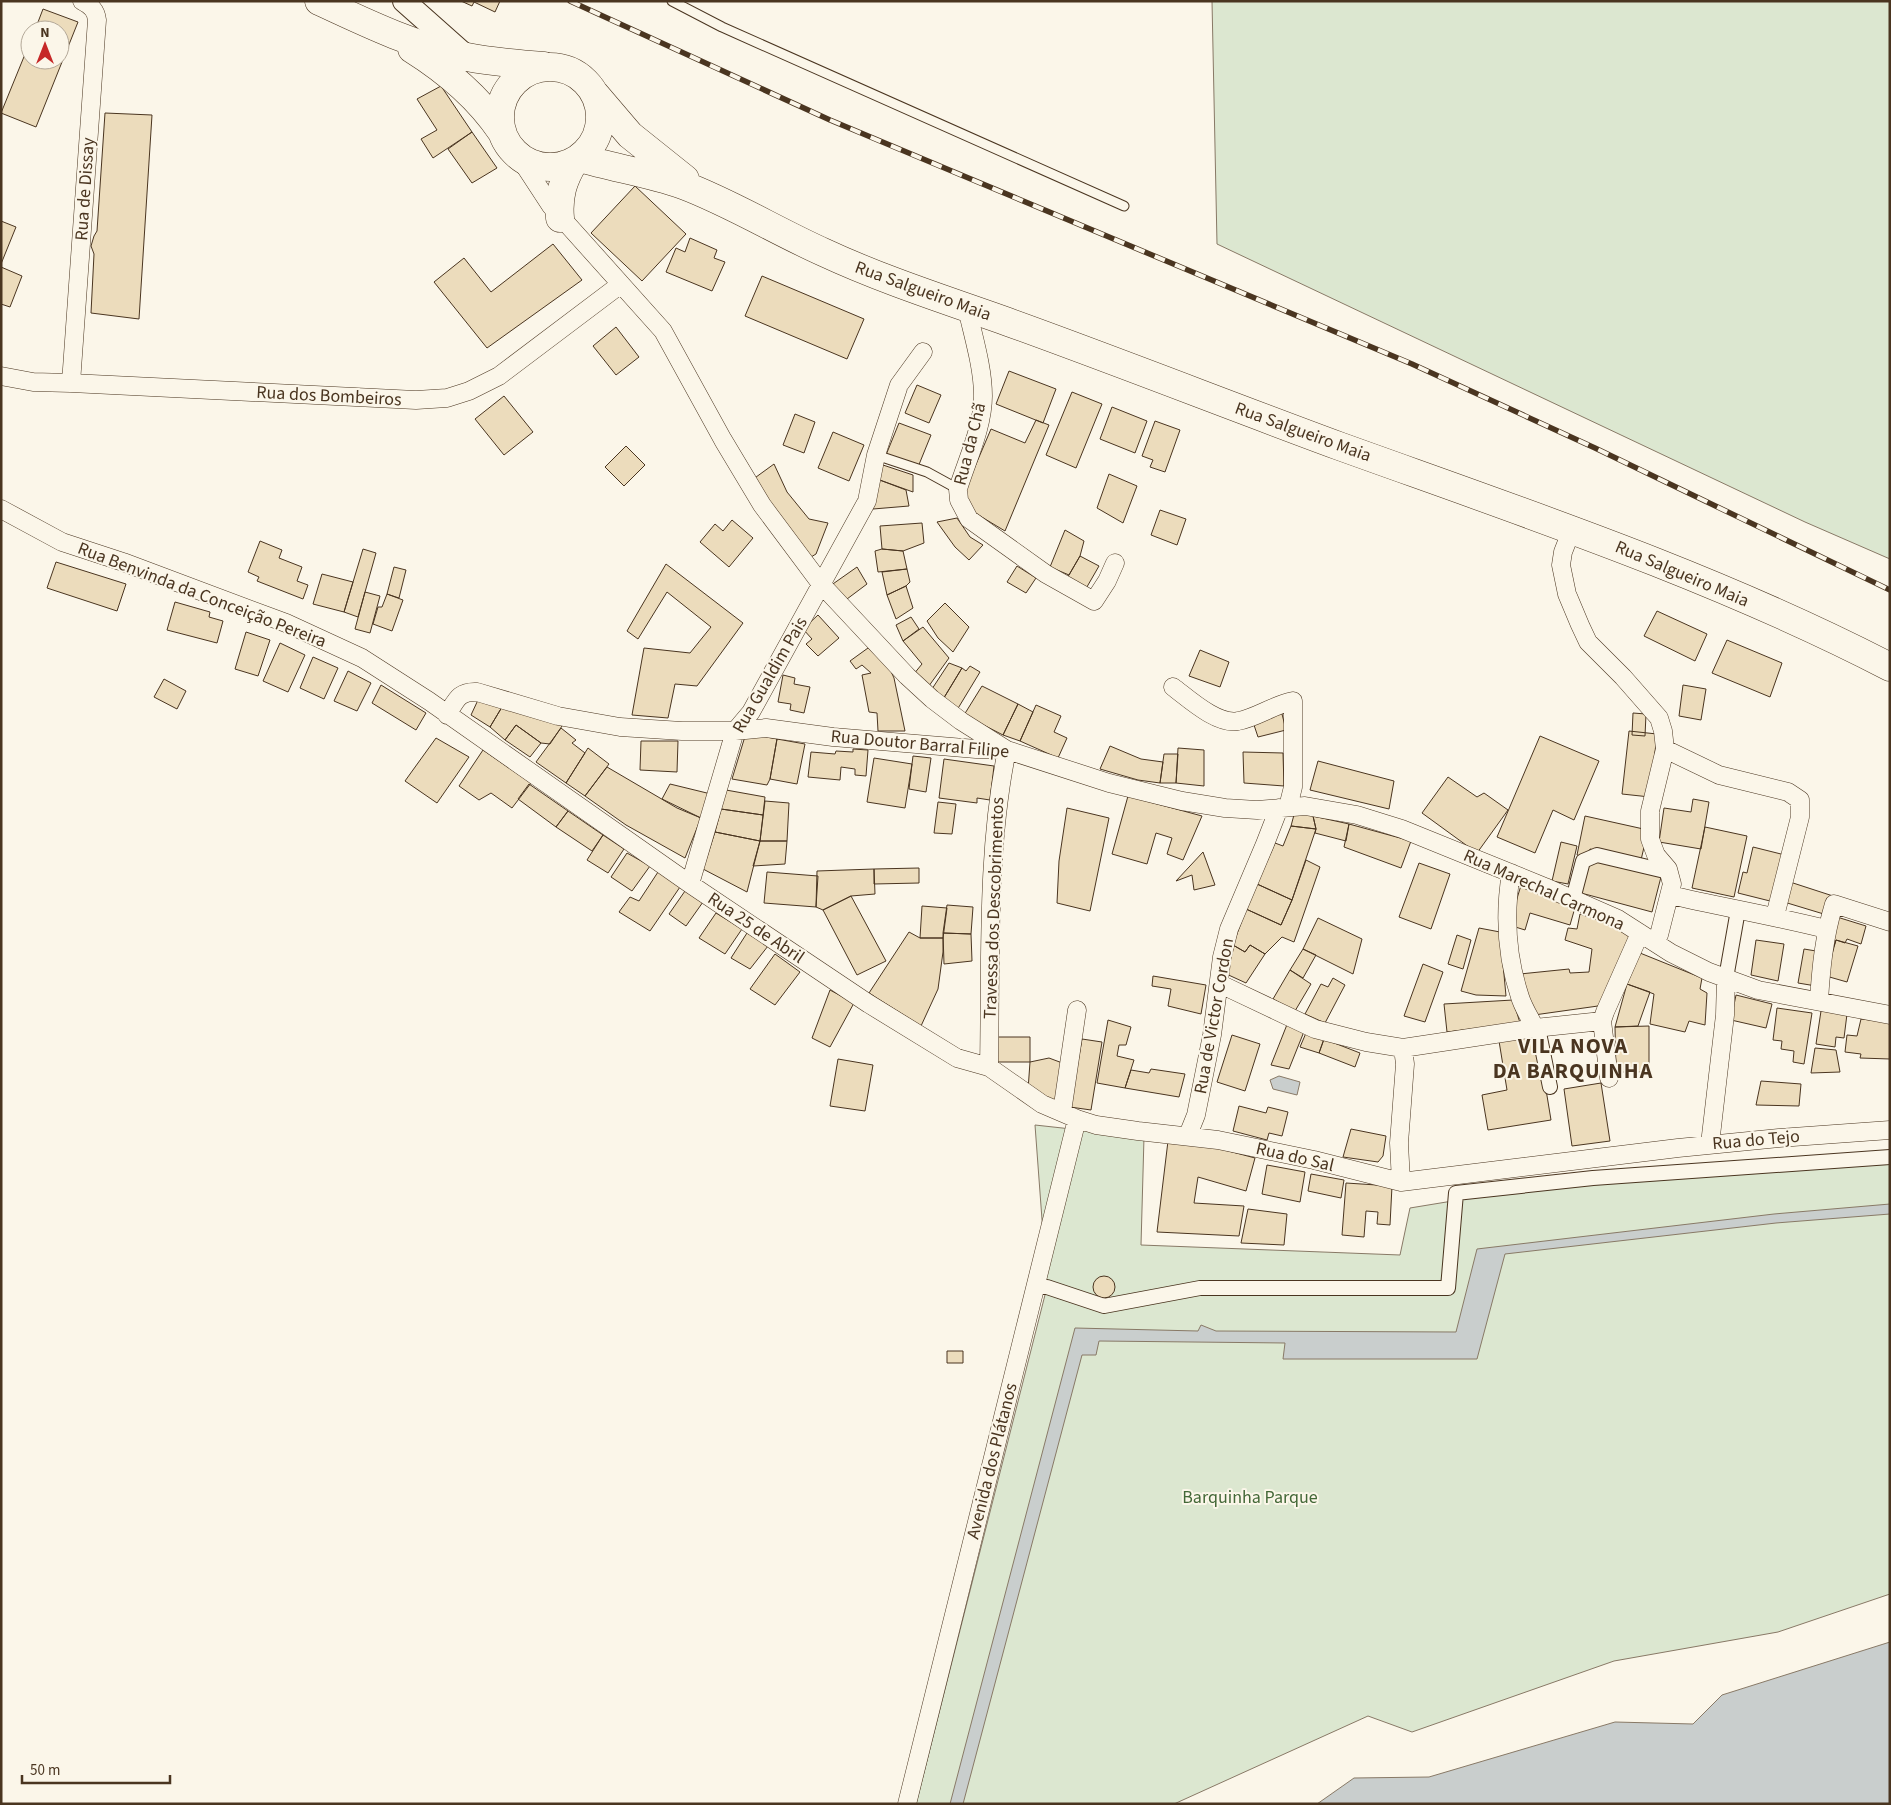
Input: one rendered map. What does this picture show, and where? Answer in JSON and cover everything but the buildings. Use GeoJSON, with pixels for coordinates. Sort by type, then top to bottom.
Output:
{"type":"FeatureCollection","features":[{"type":"Feature","properties":{"kind":"main road"},"geometry":{"type":"LineString","coordinates":[[329,3],[375,26],[424,45],[468,57],[553,67],[578,76],[593,91],[600,115],[597,132],[588,150],[577,160],[566,175],[561,189],[560,218]]}},
{"type":"Feature","properties":{"kind":"main road"},"geometry":{"type":"LineString","coordinates":[[375,26],[449,75],[484,107],[501,131],[509,148],[531,164],[548,168],[564,166],[577,160]]}},
{"type":"Feature","properties":{"kind":"main road"},"geometry":{"type":"LineString","coordinates":[[501,131],[500,112],[502,101],[510,85],[527,72],[553,67]]}},
{"type":"Feature","properties":{"kind":"main road","name":"Rua Salgueiro Maia"},"geometry":{"type":"LineString","coordinates":[[593,91],[612,116],[630,135],[675,172],[716,199]]}},
{"type":"Feature","properties":{"kind":"main road","name":"Rua Salgueiro Maia"},"geometry":{"type":"LineString","coordinates":[[577,160],[662,178],[685,186],[716,199],[790,237],[862,270],[1338,446],[1572,529],[1719,588],[1890,667]]}},
{"type":"Feature","properties":{"kind":"street","name":"Rua de Dissay"},"geometry":{"type":"LineString","coordinates":[[71,384],[98,20],[96,12],[82,1]]}},
{"type":"Feature","properties":{"kind":"street"},"geometry":{"type":"LineString","coordinates":[[404,1],[468,57]]}},
{"type":"Feature","properties":{"kind":"street"},"geometry":{"type":"LineString","coordinates":[[517,154],[560,218],[663,331],[723,440],[762,505],[821,584],[907,676],[932,699],[1007,750]]}},
{"type":"Feature","properties":{"kind":"street","name":"Rua dos Bombeiros"},"geometry":{"type":"LineString","coordinates":[[1,376],[33,382],[71,384],[416,400],[447,398],[469,391],[499,376],[621,284]]}},
{"type":"Feature","properties":{"kind":"street","name":"Rua da Chã"},"geometry":{"type":"LineString","coordinates":[[967,308],[980,368],[983,396],[978,427],[958,490],[960,500],[969,519],[1046,574],[1094,601],[1107,582],[1115,563]]}},
{"type":"Feature","properties":{"kind":"street","name":"Rua Gualdim Pais"},"geometry":{"type":"LineString","coordinates":[[690,884],[735,731],[751,712],[867,501],[876,455],[899,385],[923,352]]}},
{"type":"Feature","properties":{"kind":"street","name":"Rua Benvinda da Conceição Pereira"},"geometry":{"type":"LineString","coordinates":[[1,509],[62,542],[122,562],[286,623],[362,658],[429,701],[447,715]]}},
{"type":"Feature","properties":{"kind":"street"},"geometry":{"type":"LineString","coordinates":[[1572,529],[1563,552],[1561,566],[1572,609],[1588,642],[1623,677],[1659,718],[1665,749],[1650,811],[1650,840],[1656,856],[1668,869],[1672,884],[1658,935],[1647,937],[1605,1012],[1602,1022],[1609,1078]]}},
{"type":"Feature","properties":{"kind":"street"},"geometry":{"type":"LineString","coordinates":[[1173,688],[1214,717],[1237,721],[1282,703],[1293,702],[1293,787],[1284,808]]}},
{"type":"Feature","properties":{"kind":"street"},"geometry":{"type":"LineString","coordinates":[[447,715],[460,695],[471,692],[558,716],[620,727],[682,732],[735,731]]}},
{"type":"Feature","properties":{"kind":"street","name":"Rua 25 de Abril"},"geometry":{"type":"LineString","coordinates":[[447,715],[690,884],[869,1004],[957,1058],[989,1068],[1042,1104],[1069,1116]]}},
{"type":"Feature","properties":{"kind":"street","name":"Rua Doutor Barral Filipe"},"geometry":{"type":"LineString","coordinates":[[735,731],[766,728],[832,737],[1007,750],[1109,783],[1182,801],[1257,810],[1284,808]]}},
{"type":"Feature","properties":{"kind":"street"},"geometry":{"type":"LineString","coordinates":[[1665,749],[1719,774],[1788,792],[1800,800],[1800,817],[1775,916]]}},
{"type":"Feature","properties":{"kind":"street","name":"Travessa dos Descobrimentos"},"geometry":{"type":"LineString","coordinates":[[989,1068],[995,840],[999,788],[1007,750]]}},
{"type":"Feature","properties":{"kind":"street","name":"Rua Marechal Carmona"},"geometry":{"type":"LineString","coordinates":[[1284,808],[1305,806],[1357,815],[1402,829],[1618,919],[1672,953],[1726,978],[1758,990],[1890,1015]]}},
{"type":"Feature","properties":{"kind":"street","name":"Rua de Victor Cordon"},"geometry":{"type":"LineString","coordinates":[[1188,1135],[1196,1115],[1212,1035],[1222,957],[1229,928],[1284,808]]}},
{"type":"Feature","properties":{"kind":"street"},"geometry":{"type":"LineString","coordinates":[[1573,899],[1584,861],[1597,856],[1669,872]]}},
{"type":"Feature","properties":{"kind":"street"},"geometry":{"type":"LineString","coordinates":[[1511,873],[1506,923],[1509,955],[1520,997],[1537,1028],[1550,1087]]}},
{"type":"Feature","properties":{"kind":"street"},"geometry":{"type":"LineString","coordinates":[[1670,895],[1775,916],[1826,929]]}},
{"type":"Feature","properties":{"kind":"street"},"geometry":{"type":"LineString","coordinates":[[1819,1001],[1821,960],[1826,929],[1834,904],[1890,922]]}},
{"type":"Feature","properties":{"kind":"street"},"geometry":{"type":"LineString","coordinates":[[1710,1144],[1724,1025],[1726,978],[1738,910]]}},
{"type":"Feature","properties":{"kind":"street"},"geometry":{"type":"LineString","coordinates":[[1220,984],[1316,1029],[1366,1042],[1403,1048],[1537,1028],[1602,1022]]}},
{"type":"Feature","properties":{"kind":"street","name":"Avenida dos Plátanos"},"geometry":{"type":"LineString","coordinates":[[908,1804],[1035,1287],[1069,1116],[1077,1010]]}},
{"type":"Feature","properties":{"kind":"street"},"geometry":{"type":"LineString","coordinates":[[1401,1182],[1399,1144],[1405,1064],[1403,1048]]}},
{"type":"Feature","properties":{"kind":"street","name":"Rua do Sal"},"geometry":{"type":"LineString","coordinates":[[1069,1116],[1096,1125],[1218,1140],[1314,1160],[1401,1182]]}},
{"type":"Feature","properties":{"kind":"street","name":"Rua do Tejo"},"geometry":{"type":"LineString","coordinates":[[1401,1182],[1710,1144],[1890,1130]]}},
{"type":"Feature","properties":{"kind":"street"},"geometry":{"type":"LineString","coordinates":[[1035,1287],[1047,1287],[1104,1306],[1200,1288],[1448,1288],[1456,1193],[1593,1178],[1890,1157]]}},
{"type":"Feature","properties":{"kind":"lane"},"geometry":{"type":"LineString","coordinates":[[672,1],[722,27],[1124,206]]}},
{"type":"Feature","properties":{"kind":"lane"},"geometry":{"type":"LineString","coordinates":[[876,455],[927,472],[958,490]]}},
{"type":"Feature","properties":{"kind":"green space"},"geometry":{"type":"Polygon","coordinates":[[[1212,1],[1890,1],[1890,559],[1805,522],[1217,244],[1212,1]]]}},
{"type":"Feature","properties":{"kind":"green space","name":"Barquinha Parque"},"geometry":{"type":"Polygon","coordinates":[[[1035,1125],[1144,1137],[1141,1245],[1400,1255],[1410,1208],[1501,1193],[1890,1154],[1890,1594],[1778,1632],[1614,1661],[1412,1732],[1368,1716],[1174,1804],[916,1804],[1047,1287],[1035,1125]]]}},
{"type":"Feature","properties":{"kind":"shaded area"},"geometry":{"type":"Polygon","coordinates":[[[1279,1076],[1300,1082],[1297,1095],[1273,1089],[1270,1080],[1279,1076]]]}},
{"type":"Feature","properties":{"kind":"shaded area"},"geometry":{"type":"Polygon","coordinates":[[[1890,1204],[1890,1214],[1776,1223],[1505,1254],[1477,1359],[1283,1359],[1285,1343],[1099,1341],[1096,1355],[1082,1355],[963,1804],[950,1804],[1075,1328],[1198,1331],[1201,1325],[1216,1331],[1456,1332],[1477,1249],[1774,1214],[1890,1204]]]}},
{"type":"Feature","properties":{"kind":"shaded area"},"geometry":{"type":"Polygon","coordinates":[[[1890,1642],[1890,1804],[1317,1804],[1354,1778],[1429,1777],[1615,1722],[1693,1724],[1722,1695],[1890,1642]]]}},
{"type":"Feature","properties":{"kind":"railway"},"geometry":{"type":"LineString","coordinates":[[570,1],[830,120],[1412,364],[1595,448],[1890,590]]}},
{"type":"Feature","properties":{"kind":"district","name":"VILA NOVA DA BARQUINHA"},"geometry":{"type":"Point","coordinates":[1573,1058]}}]}
